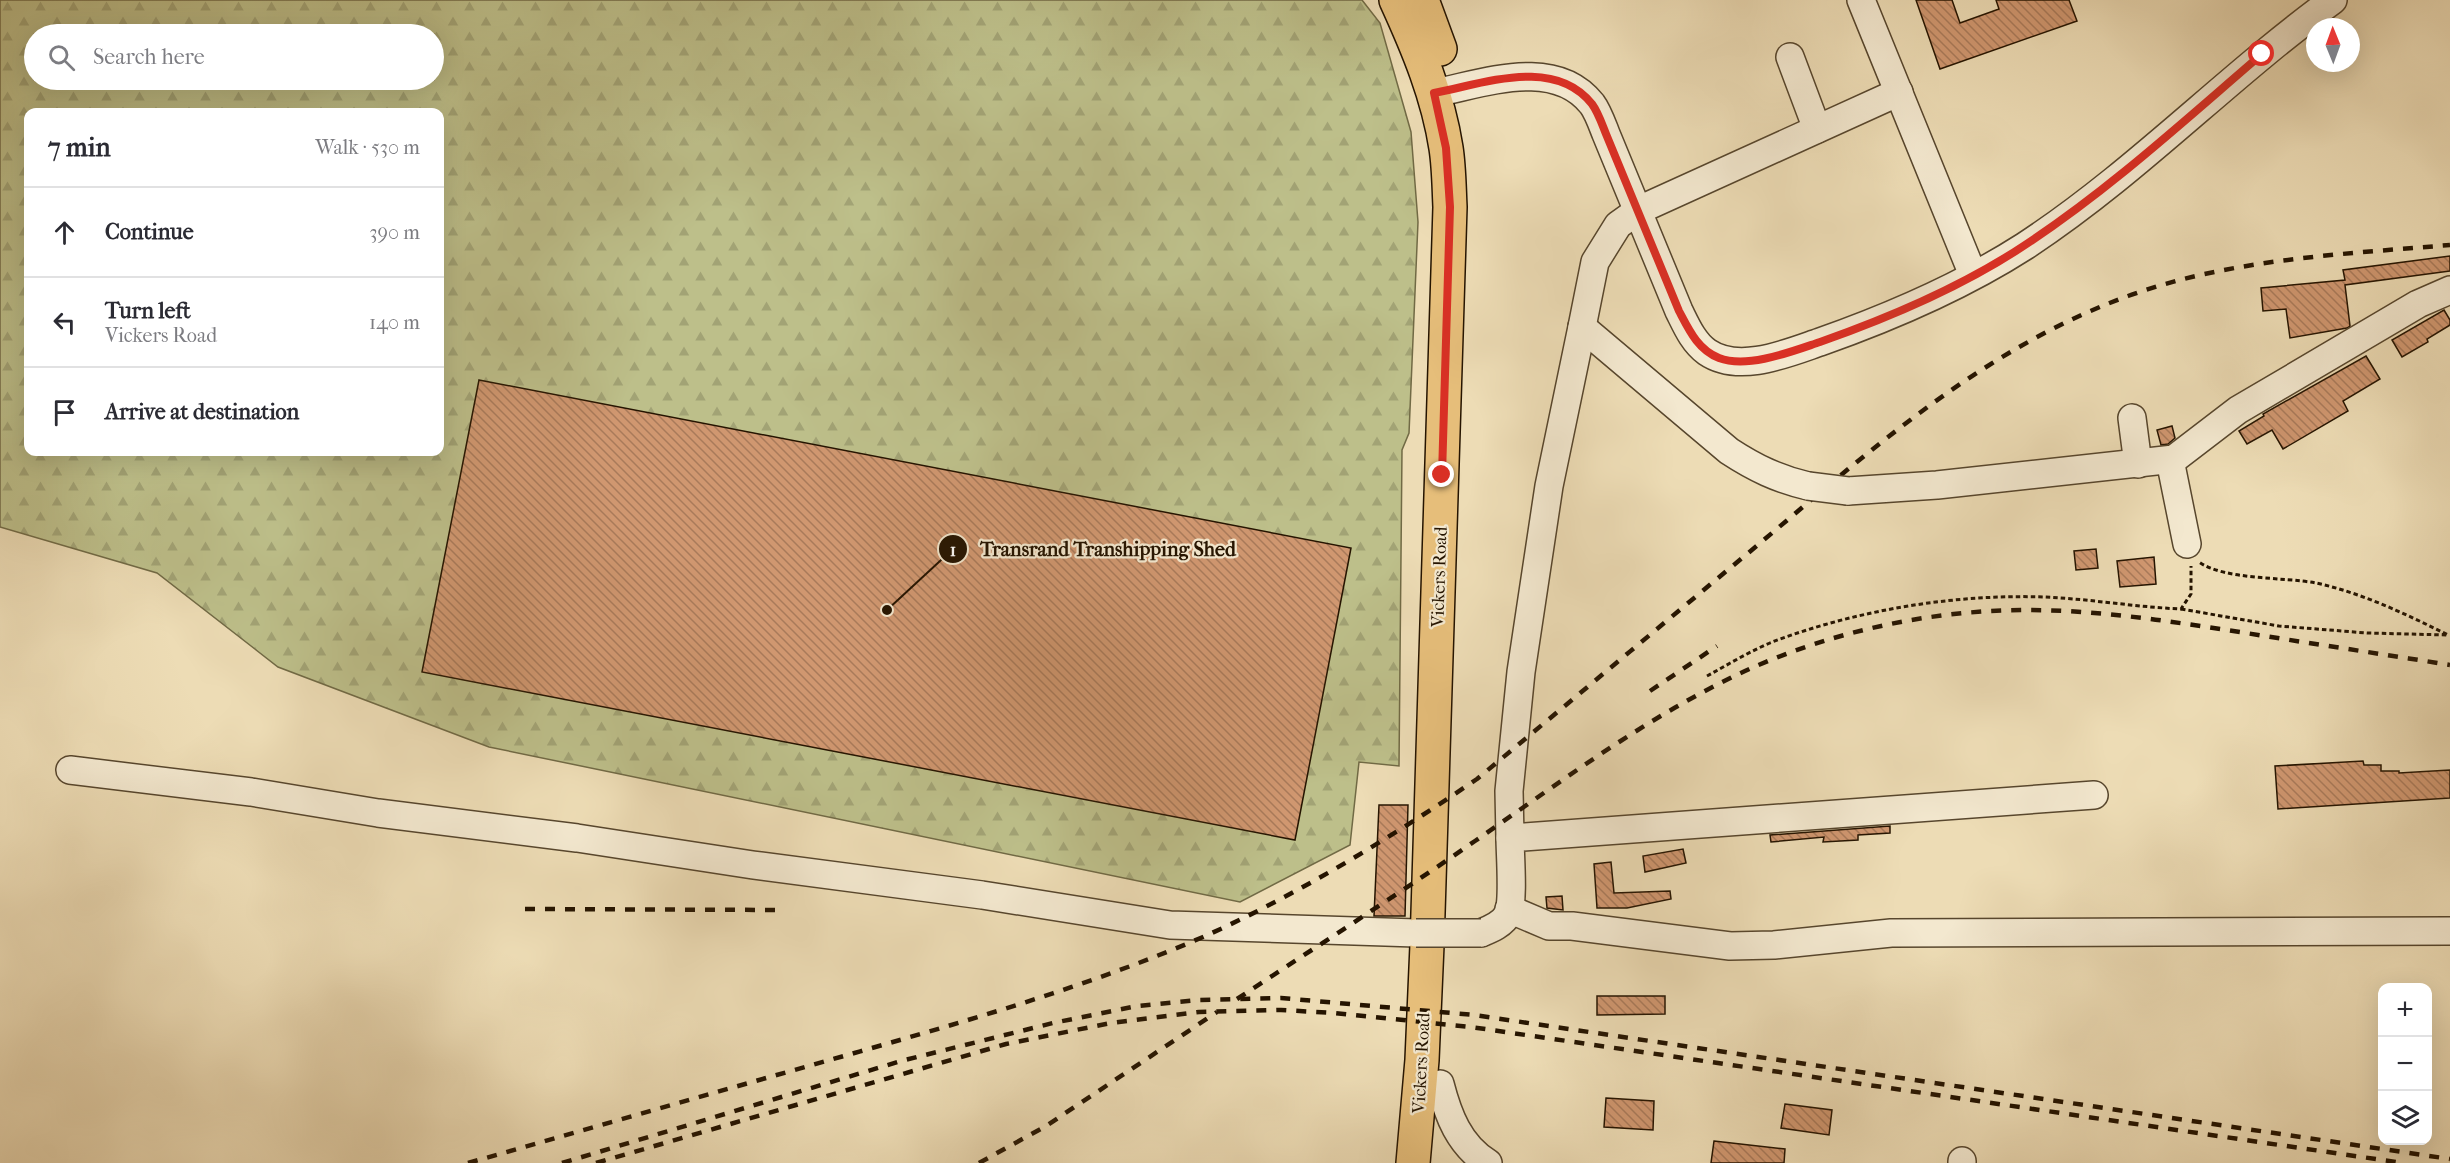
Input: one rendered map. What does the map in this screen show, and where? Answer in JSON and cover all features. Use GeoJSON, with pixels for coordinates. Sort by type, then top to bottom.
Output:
{"type":"FeatureCollection","features":[{"type":"Feature","properties":{"kind":"main road","name":"Vickers Road"},"geometry":{"type":"LineString","coordinates":[[1396,0],[1416,45],[1443,91],[1450,207],[1426,968],[1422,1060],[1413,1163]]}},
{"type":"Feature","properties":{"kind":"main road","name":"Vickers Road"},"geometry":{"type":"LineString","coordinates":[[1422,0],[1443,91],[1464,144],[1467,174],[1467,256],[1446,958],[1440,1084],[1433,1163]]}},
{"type":"Feature","properties":{"kind":"street"},"geometry":{"type":"LineString","coordinates":[[1861,0],[1972,275]]}},
{"type":"Feature","properties":{"kind":"street"},"geometry":{"type":"LineString","coordinates":[[1443,91],[1525,77],[1553,79],[1569,84],[1593,105],[1639,210],[1679,311],[1692,336],[1706,351],[1721,359],[1742,361],[1781,355],[1909,308],[2024,246],[2079,207],[2262,54],[2333,0]]}},
{"type":"Feature","properties":{"kind":"street"},"geometry":{"type":"LineString","coordinates":[[1790,57],[1817,129]]}},
{"type":"Feature","properties":{"kind":"street"},"geometry":{"type":"LineString","coordinates":[[70,770],[252,792],[378,813],[577,838],[753,865],[982,895],[1170,925],[1402,933],[1481,933],[1493,929],[1503,920],[1509,909],[1509,791],[1522,660],[1549,486],[1595,262],[1618,225],[1639,210],[1899,92]]}},
{"type":"Feature","properties":{"kind":"street"},"geometry":{"type":"LineString","coordinates":[[1581,327],[1730,451],[1754,467],[1783,480],[1848,491],[2174,459],[2238,410],[2418,304],[2450,290]]}},
{"type":"Feature","properties":{"kind":"street"},"geometry":{"type":"LineString","coordinates":[[2132,418],[2138,464]]}},
{"type":"Feature","properties":{"kind":"street"},"geometry":{"type":"LineString","coordinates":[[2170,460],[2188,550]]}},
{"type":"Feature","properties":{"kind":"street"},"geometry":{"type":"LineString","coordinates":[[1510,838],[2094,795]]}},
{"type":"Feature","properties":{"kind":"street"},"geometry":{"type":"LineString","coordinates":[[1509,909],[1532,921],[1549,926],[1572,926],[1730,946],[1774,945],[1891,933],[2450,931]]}},
{"type":"Feature","properties":{"kind":"street"},"geometry":{"type":"LineString","coordinates":[[1440,1084],[1448,1113],[1459,1134],[1474,1155],[1488,1163]]}},
{"type":"Feature","properties":{"kind":"path"},"geometry":{"type":"LineString","coordinates":[[2181,609],[2191,594],[2188,550]]}},
{"type":"Feature","properties":{"kind":"path"},"geometry":{"type":"LineString","coordinates":[[2188,550],[2206,567],[2232,573],[2315,584],[2360,596],[2413,617],[2449,635]]}},
{"type":"Feature","properties":{"kind":"path"},"geometry":{"type":"LineString","coordinates":[[1707,676],[1779,639],[1838,620],[1916,605],[1980,598],[2046,597],[2181,609],[2279,626],[2367,633],[2449,635]]}},
{"type":"Feature","properties":{"kind":"green space"},"geometry":{"type":"Polygon","coordinates":[[[0,0],[1362,0],[1380,23],[1411,132],[1418,222],[1409,433],[1402,450],[1399,766],[1359,762],[1350,845],[1240,902],[489,747],[278,667],[157,573],[0,527],[0,0]]]}},
{"type":"Feature","properties":{"kind":"building"},"geometry":{"type":"Polygon","coordinates":[[[1916,0],[1952,0],[1960,23],[1999,9],[1996,0],[2069,0],[2077,21],[1940,69],[1916,0]]]}},
{"type":"Feature","properties":{"kind":"building"},"geometry":{"type":"Polygon","coordinates":[[[2450,256],[2450,271],[2345,285],[2350,326],[2347,328],[2290,338],[2286,309],[2263,311],[2261,288],[2345,280],[2343,270],[2450,256]]]}},
{"type":"Feature","properties":{"kind":"building"},"geometry":{"type":"Polygon","coordinates":[[[2444,310],[2450,320],[2450,325],[2427,339],[2428,342],[2402,357],[2392,340],[2444,310]]]}},
{"type":"Feature","properties":{"kind":"building"},"geometry":{"type":"Polygon","coordinates":[[[2366,356],[2380,379],[2343,401],[2348,411],[2283,449],[2272,430],[2247,444],[2239,431],[2264,416],[2263,414],[2366,356]]]}},
{"type":"Feature","properties":{"kind":"building"},"geometry":{"type":"Polygon","coordinates":[[[479,380],[1351,548],[1295,840],[422,672],[479,380]]]}},
{"type":"Feature","properties":{"kind":"building"},"geometry":{"type":"Polygon","coordinates":[[[2172,426],[2175,438],[2168,444],[2161,445],[2157,430],[2172,426]]]}},
{"type":"Feature","properties":{"kind":"building"},"geometry":{"type":"Polygon","coordinates":[[[2096,549],[2098,568],[2076,570],[2074,551],[2096,549]]]}},
{"type":"Feature","properties":{"kind":"building"},"geometry":{"type":"Polygon","coordinates":[[[2154,557],[2156,584],[2120,587],[2117,561],[2154,557]]]}},
{"type":"Feature","properties":{"kind":"building"},"geometry":{"type":"Polygon","coordinates":[[[2363,761],[2364,765],[2381,765],[2381,771],[2399,771],[2399,773],[2450,770],[2450,798],[2278,809],[2275,766],[2363,761]]]}},
{"type":"Feature","properties":{"kind":"building"},"geometry":{"type":"Polygon","coordinates":[[[1379,805],[1408,805],[1405,916],[1374,916],[1379,805]]]}},
{"type":"Feature","properties":{"kind":"building"},"geometry":{"type":"Polygon","coordinates":[[[1890,826],[1890,833],[1858,835],[1858,840],[1823,842],[1824,837],[1771,842],[1770,835],[1890,826]]]}},
{"type":"Feature","properties":{"kind":"building"},"geometry":{"type":"Polygon","coordinates":[[[1683,849],[1686,863],[1645,872],[1643,856],[1683,849]]]}},
{"type":"Feature","properties":{"kind":"building"},"geometry":{"type":"Polygon","coordinates":[[[1611,862],[1614,893],[1670,891],[1671,899],[1627,908],[1597,908],[1594,864],[1611,862]]]}},
{"type":"Feature","properties":{"kind":"building"},"geometry":{"type":"Polygon","coordinates":[[[1562,896],[1563,910],[1547,908],[1546,897],[1562,896]]]}},
{"type":"Feature","properties":{"kind":"building"},"geometry":{"type":"Polygon","coordinates":[[[1597,996],[1665,996],[1665,1014],[1597,1015],[1597,996]]]}},
{"type":"Feature","properties":{"kind":"building"},"geometry":{"type":"Polygon","coordinates":[[[1606,1098],[1654,1101],[1653,1130],[1604,1127],[1606,1098]]]}},
{"type":"Feature","properties":{"kind":"building"},"geometry":{"type":"Polygon","coordinates":[[[1785,1104],[1832,1110],[1829,1135],[1781,1128],[1785,1104]]]}},
{"type":"Feature","properties":{"kind":"building"},"geometry":{"type":"Polygon","coordinates":[[[1714,1141],[1785,1149],[1784,1163],[1711,1163],[1714,1141]]]}},
{"type":"Feature","properties":{"kind":"railway"},"geometry":{"type":"LineString","coordinates":[[468,1163],[985,1015],[1073,987],[1203,937],[1309,884],[1411,823],[1477,779],[1889,437],[1933,403],[2026,343],[2128,296],[2206,274],[2287,260],[2450,245]]}},
{"type":"Feature","properties":{"kind":"railway"},"geometry":{"type":"LineString","coordinates":[[1237,999],[1416,881],[1606,750],[1674,708],[1745,671],[1778,657],[1848,634],[1883,625],[1955,614],[1992,611],[2055,611],[2110,614],[2165,621],[2450,665]]}},
{"type":"Feature","properties":{"kind":"railway"},"geometry":{"type":"LineString","coordinates":[[1650,691],[1717,646]]}},
{"type":"Feature","properties":{"kind":"railway"},"geometry":{"type":"LineString","coordinates":[[525,909],[779,910]]}},
{"type":"Feature","properties":{"kind":"railway"},"geometry":{"type":"LineString","coordinates":[[562,1163],[901,1061],[1053,1023],[1137,1006],[1197,1000],[1281,998],[1474,1015],[2450,1159]]}},
{"type":"Feature","properties":{"kind":"railway"},"geometry":{"type":"LineString","coordinates":[[596,1163],[1006,1044],[1111,1023],[1199,1012],[1281,1010],[1471,1027],[2403,1163]]}},
{"type":"Feature","properties":{"kind":"railway"},"geometry":{"type":"LineString","coordinates":[[979,1163],[1046,1126],[1217,1012]]}},
{"type":"Feature","properties":{"kind":"place","name":"Transrand Transhipping Shed"},"geometry":{"type":"Point","coordinates":[887,610]}},
{"type":"Feature","properties":{"kind":"route"},"geometry":{"type":"LineString","coordinates":[[1442,475],[1450,207],[1446,148],[1434,93],[1514,77],[1536,76],[1569,84],[1582,94],[1593,105],[1639,210],[1679,311],[1692,336],[1706,351],[1721,359],[1742,361],[1781,355],[1864,327],[1909,308],[2024,246],[2079,207],[2262,54]]}}]}
